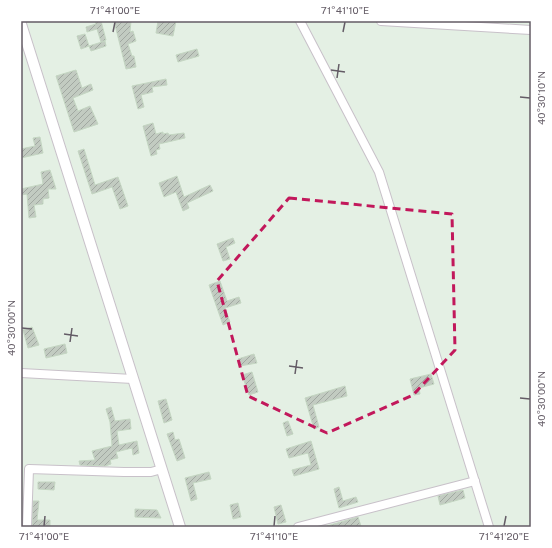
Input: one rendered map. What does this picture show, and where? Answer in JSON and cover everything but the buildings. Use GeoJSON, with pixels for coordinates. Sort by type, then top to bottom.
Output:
{"type":"FeatureCollection","features":[{"type":"Feature","properties":{"kind":"street"},"geometry":{"type":"LineString","coordinates":[[300,21],[379,172],[490,527]]}},
{"type":"Feature","properties":{"kind":"street"},"geometry":{"type":"LineString","coordinates":[[381,21],[531,30]]}},
{"type":"Feature","properties":{"kind":"street"},"geometry":{"type":"LineString","coordinates":[[21,24],[180,527]]}},
{"type":"Feature","properties":{"kind":"street"},"geometry":{"type":"LineString","coordinates":[[21,373],[133,378]]}},
{"type":"Feature","properties":{"kind":"street"},"geometry":{"type":"LineString","coordinates":[[27,527],[29,469],[151,472],[162,469]]}},
{"type":"Feature","properties":{"kind":"street"},"geometry":{"type":"LineString","coordinates":[[298,527],[475,481]]}},
{"type":"Feature","properties":{"kind":"highlighted area"},"geometry":{"type":"Polygon","coordinates":[[[289,198],[452,214],[455,350],[413,395],[327,433],[248,396],[217,281],[289,198]]]}}]}
